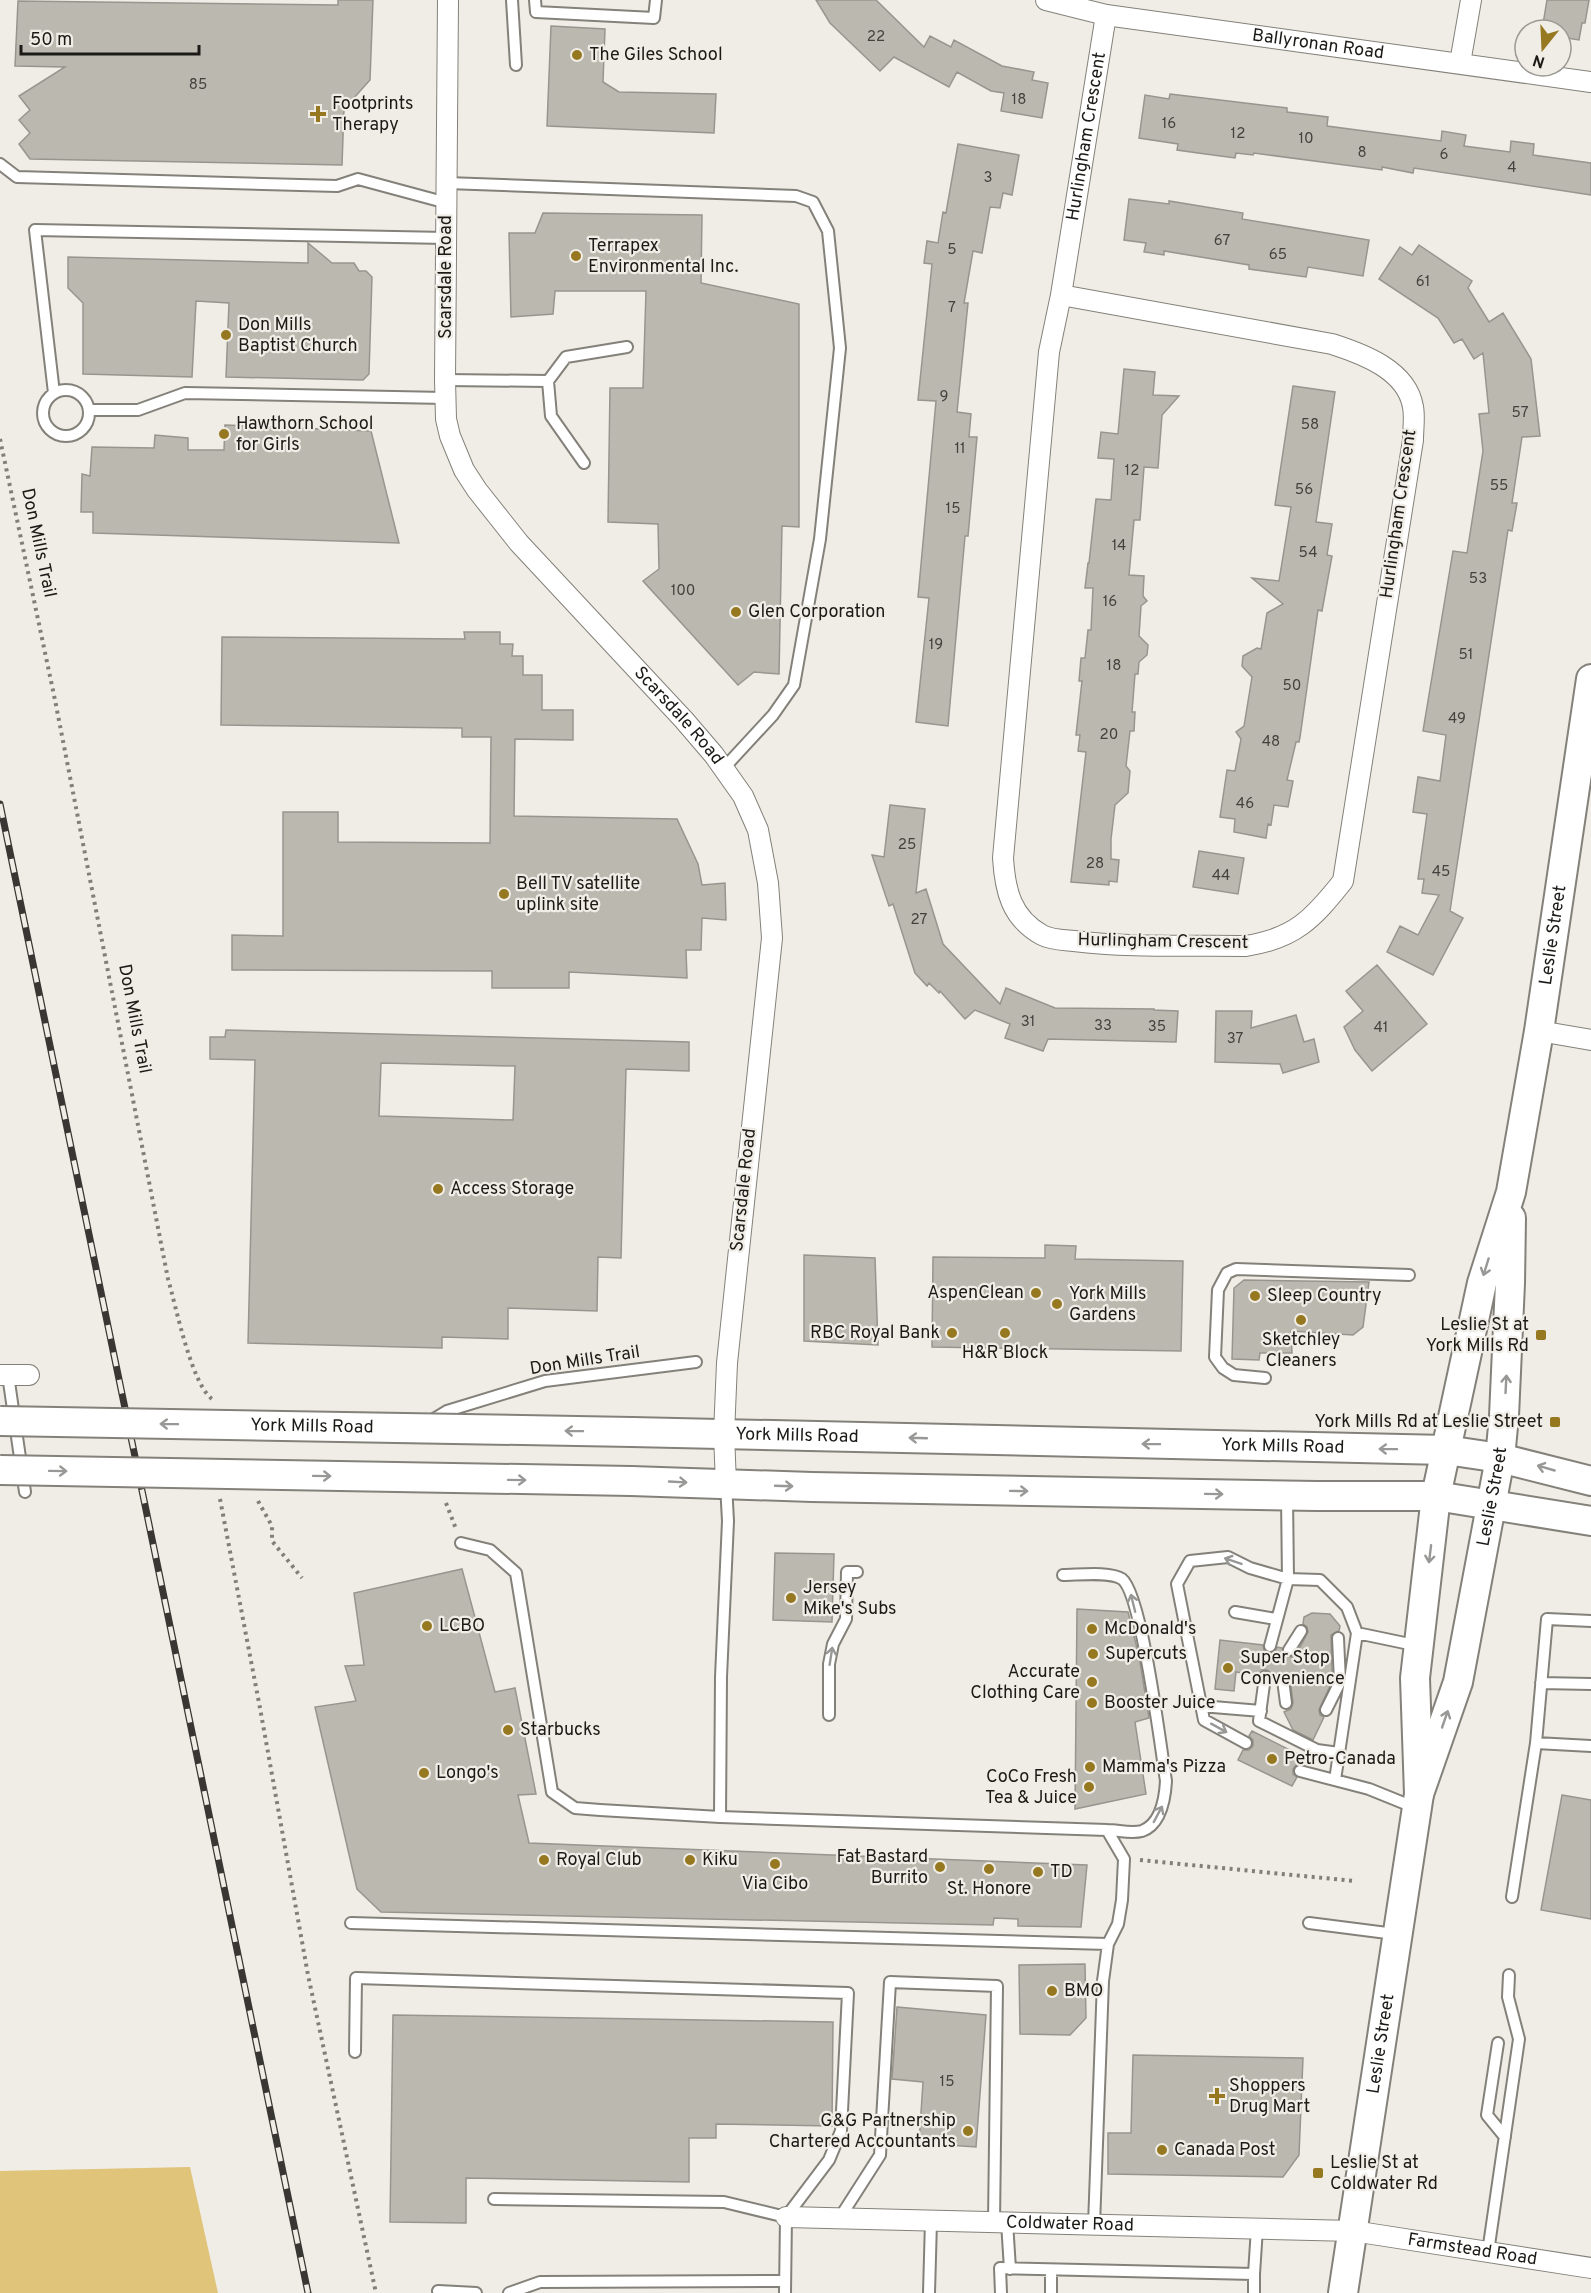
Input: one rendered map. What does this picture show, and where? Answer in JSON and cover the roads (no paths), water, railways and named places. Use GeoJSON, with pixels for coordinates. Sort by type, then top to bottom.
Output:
{"type":"FeatureCollection","features":[{"type":"Feature","properties":{"kind":"main road","name":"Leslie Street"},"geometry":{"type":"LineString","coordinates":[[1418,1801],[1415,1678],[1436,1496],[1482,1283],[1511,1192],[1583,778],[1591,679]]}},
{"type":"Feature","properties":{"kind":"main road","name":"Leslie Street"},"geometry":{"type":"LineString","coordinates":[[1343,2293],[1418,1801],[1458,1682],[1500,1458],[1509,1305],[1511,1192]]}},
{"type":"Feature","properties":{"kind":"main road","name":"York Mills Road"},"geometry":{"type":"LineString","coordinates":[[0,1421],[1446,1450],[1500,1458],[1591,1481]]}},
{"type":"Feature","properties":{"kind":"main road"},"geometry":{"type":"LineString","coordinates":[[0,1470],[631,1481],[812,1487],[1436,1496],[1591,1521]]}},
{"type":"Feature","properties":{"kind":"street","name":"Scarsdale Road"},"geometry":{"type":"LineString","coordinates":[[448,0],[445,389],[446,420],[451,440],[464,470],[483,498],[526,551],[684,720],[724,768],[743,796],[758,830],[768,883],[772,928],[732,1307],[724,1434],[726,1484]]}},
{"type":"Feature","properties":{"kind":"street","name":"Ballyronan Road"},"geometry":{"type":"LineString","coordinates":[[1046,0],[1106,15],[1591,82]]}},
{"type":"Feature","properties":{"kind":"street"},"geometry":{"type":"LineString","coordinates":[[1460,63],[1471,0]]}},
{"type":"Feature","properties":{"kind":"street","name":"Hurlingham Crescent"},"geometry":{"type":"LineString","coordinates":[[1061,295],[1332,344],[1370,357],[1387,370],[1402,383],[1413,406],[1413,440],[1343,881],[1322,908],[1300,927],[1268,942],[1245,945],[1098,944],[1044,936],[1026,922],[1012,906],[1005,885],[1002,858],[1049,352],[1061,295],[1106,15]]}},
{"type":"Feature","properties":{"kind":"street"},"geometry":{"type":"LineString","coordinates":[[1539,1031],[1591,1040]]}},
{"type":"Feature","properties":{"kind":"street"},"geometry":{"type":"LineString","coordinates":[[4,1375],[29,1375]]}},
{"type":"Feature","properties":{"kind":"street","name":"Coldwater Road"},"geometry":{"type":"LineString","coordinates":[[786,2217],[1353,2231]]}},
{"type":"Feature","properties":{"kind":"street","name":"Farmstead Road"},"geometry":{"type":"LineString","coordinates":[[1353,2231],[1591,2268]]}},
{"type":"Feature","properties":{"kind":"lane"},"geometry":{"type":"LineString","coordinates":[[513,0],[516,65]]}},
{"type":"Feature","properties":{"kind":"lane"},"geometry":{"type":"LineString","coordinates":[[535,0],[536,12],[654,18],[656,0]]}},
{"type":"Feature","properties":{"kind":"lane"},"geometry":{"type":"LineString","coordinates":[[0,164],[17,177],[337,186],[358,179],[447,203]]}},
{"type":"Feature","properties":{"kind":"lane"},"geometry":{"type":"LineString","coordinates":[[447,183],[796,196],[813,202],[828,231],[840,348],[820,539],[794,685],[773,715],[724,768]]}},
{"type":"Feature","properties":{"kind":"lane"},"geometry":{"type":"LineString","coordinates":[[54,393],[35,230],[446,238]]}},
{"type":"Feature","properties":{"kind":"lane"},"geometry":{"type":"LineString","coordinates":[[584,463],[551,416],[548,381],[566,357],[627,347]]}},
{"type":"Feature","properties":{"kind":"lane"},"geometry":{"type":"LineString","coordinates":[[89,410],[138,410],[185,393],[445,389],[548,381]]}},
{"type":"Feature","properties":{"kind":"lane"},"geometry":{"type":"LineString","coordinates":[[71,390],[84,399],[89,410],[88,420],[79,432],[70,435],[55,433],[45,421],[44,405],[54,393],[71,390]]}},
{"type":"Feature","properties":{"kind":"lane"},"geometry":{"type":"LineString","coordinates":[[1265,1378],[1234,1375],[1223,1368],[1215,1357],[1216,1302],[1220,1282],[1227,1273],[1236,1269],[1408,1275]]}},
{"type":"Feature","properties":{"kind":"lane","name":"Don Mills Trail"},"geometry":{"type":"LineString","coordinates":[[211,1434],[410,1434],[447,1411],[545,1381],[602,1372],[696,1362]]}},
{"type":"Feature","properties":{"kind":"lane"},"geometry":{"type":"LineString","coordinates":[[4,1375],[25,1492]]}},
{"type":"Feature","properties":{"kind":"lane"},"geometry":{"type":"LineString","coordinates":[[720,1817],[721,1677],[728,1521],[726,1484]]}},
{"type":"Feature","properties":{"kind":"lane"},"geometry":{"type":"LineString","coordinates":[[1270,1646],[1288,1579],[1287,1495]]}},
{"type":"Feature","properties":{"kind":"lane"},"geometry":{"type":"LineString","coordinates":[[461,1543],[490,1550],[516,1573],[552,1792],[575,1808],[720,1817],[1142,1830],[1153,1823],[1161,1811],[1166,1797],[1166,1781],[1148,1662],[1130,1590],[1123,1580],[1111,1575],[1063,1575]]}},
{"type":"Feature","properties":{"kind":"lane"},"geometry":{"type":"LineString","coordinates":[[1246,1743],[1204,1720],[1177,1584],[1190,1561],[1228,1557],[1250,1568],[1288,1579],[1320,1580],[1347,1607],[1357,1633],[1340,1684],[1326,1710]]}},
{"type":"Feature","properties":{"kind":"lane"},"geometry":{"type":"LineString","coordinates":[[829,1715],[829,1664],[833,1644],[846,1619],[847,1572],[857,1572]]}},
{"type":"Feature","properties":{"kind":"lane"},"geometry":{"type":"LineString","coordinates":[[1236,1612],[1276,1619]]}},
{"type":"Feature","properties":{"kind":"lane"},"geometry":{"type":"LineString","coordinates":[[1512,1897],[1536,1743],[1547,1619],[1591,1621]]}},
{"type":"Feature","properties":{"kind":"lane"},"geometry":{"type":"LineString","coordinates":[[1289,1650],[1301,1631]]}},
{"type":"Feature","properties":{"kind":"lane"},"geometry":{"type":"LineString","coordinates":[[1357,1633],[1419,1646]]}},
{"type":"Feature","properties":{"kind":"lane"},"geometry":{"type":"LineString","coordinates":[[1335,1780],[1339,1753],[1338,1638]]}},
{"type":"Feature","properties":{"kind":"lane"},"geometry":{"type":"LineString","coordinates":[[1334,1660],[1340,1684]]}},
{"type":"Feature","properties":{"kind":"lane"},"geometry":{"type":"LineString","coordinates":[[1265,1677],[1259,1721],[1317,1750],[1339,1753]]}},
{"type":"Feature","properties":{"kind":"lane"},"geometry":{"type":"LineString","coordinates":[[1283,1680],[1286,1703]]}},
{"type":"Feature","properties":{"kind":"lane"},"geometry":{"type":"LineString","coordinates":[[1541,1683],[1591,1684]]}},
{"type":"Feature","properties":{"kind":"lane"},"geometry":{"type":"LineString","coordinates":[[1201,1706],[1261,1711]]}},
{"type":"Feature","properties":{"kind":"lane"},"geometry":{"type":"LineString","coordinates":[[1536,1743],[1591,1746]]}},
{"type":"Feature","properties":{"kind":"lane"},"geometry":{"type":"LineString","coordinates":[[1300,1771],[1418,1801]]}},
{"type":"Feature","properties":{"kind":"lane"},"geometry":{"type":"LineString","coordinates":[[1094,2225],[1101,2008],[1108,1944],[1118,1924],[1122,1900],[1124,1859],[1107,1830]]}},
{"type":"Feature","properties":{"kind":"lane"},"geometry":{"type":"LineString","coordinates":[[351,1923],[1108,1944]]}},
{"type":"Feature","properties":{"kind":"lane"},"geometry":{"type":"LineString","coordinates":[[1309,1923],[1397,1935]]}},
{"type":"Feature","properties":{"kind":"lane"},"geometry":{"type":"LineString","coordinates":[[1488,2252],[1519,2039],[1508,1997],[1509,1975]]}},
{"type":"Feature","properties":{"kind":"lane"},"geometry":{"type":"LineString","coordinates":[[355,2052],[356,1978],[848,1993],[841,2131],[829,2160],[786,2217],[785,2293]]}},
{"type":"Feature","properties":{"kind":"lane"},"geometry":{"type":"LineString","coordinates":[[839,2218],[880,2155],[890,1982],[997,1986],[1001,2222],[1010,2269]]}},
{"type":"Feature","properties":{"kind":"lane"},"geometry":{"type":"LineString","coordinates":[[1498,2043],[1487,2115],[1505,2137]]}},
{"type":"Feature","properties":{"kind":"lane"},"geometry":{"type":"LineString","coordinates":[[494,2199],[724,2202],[786,2217]]}},
{"type":"Feature","properties":{"kind":"lane"},"geometry":{"type":"LineString","coordinates":[[929,2293],[931,2221]]}},
{"type":"Feature","properties":{"kind":"lane"},"geometry":{"type":"LineString","coordinates":[[1254,2293],[1257,2228]]}},
{"type":"Feature","properties":{"kind":"lane"},"geometry":{"type":"LineString","coordinates":[[1001,2293],[1000,2268],[1254,2274]]}},
{"type":"Feature","properties":{"kind":"lane"},"geometry":{"type":"LineString","coordinates":[[1051,2270],[1051,2293]]}},
{"type":"Feature","properties":{"kind":"lane"},"geometry":{"type":"LineString","coordinates":[[509,2293],[540,2282],[786,2281]]}},
{"type":"Feature","properties":{"kind":"lane"},"geometry":{"type":"LineString","coordinates":[[439,2293],[438,2291],[476,2293]]}},
{"type":"Feature","properties":{"kind":"railway"},"geometry":{"type":"LineString","coordinates":[[0,804],[308,2293]]}},
{"type":"Feature","properties":{"kind":"place","name":"The Giles School"},"geometry":{"type":"Point","coordinates":[577,55]}},
{"type":"Feature","properties":{"kind":"place","name":"Footprints Therapy"},"geometry":{"type":"Point","coordinates":[318,114]}},
{"type":"Feature","properties":{"kind":"place","name":"Terrapex Environmental Inc."},"geometry":{"type":"Point","coordinates":[576,256]}},
{"type":"Feature","properties":{"kind":"place","name":"Don Mills Baptist Church"},"geometry":{"type":"Point","coordinates":[226,335]}},
{"type":"Feature","properties":{"kind":"place","name":"Hawthorn School for Girls"},"geometry":{"type":"Point","coordinates":[224,434]}},
{"type":"Feature","properties":{"kind":"place","name":"Glen Corporation"},"geometry":{"type":"Point","coordinates":[736,612]}},
{"type":"Feature","properties":{"kind":"place","name":"Bell TV satellite uplink site"},"geometry":{"type":"Point","coordinates":[504,894]}},
{"type":"Feature","properties":{"kind":"place","name":"Access Storage"},"geometry":{"type":"Point","coordinates":[438,1189]}},
{"type":"Feature","properties":{"kind":"place","name":"AspenClean"},"geometry":{"type":"Point","coordinates":[1036,1293]}},
{"type":"Feature","properties":{"kind":"place","name":"Sleep Country"},"geometry":{"type":"Point","coordinates":[1255,1296]}},
{"type":"Feature","properties":{"kind":"place","name":"York Mills Gardens"},"geometry":{"type":"Point","coordinates":[1057,1304]}},
{"type":"Feature","properties":{"kind":"place","name":"Sketchley Cleaners"},"geometry":{"type":"Point","coordinates":[1301,1320]}},
{"type":"Feature","properties":{"kind":"place","name":"RBC Royal Bank"},"geometry":{"type":"Point","coordinates":[952,1333]}},
{"type":"Feature","properties":{"kind":"place","name":"H&R Block"},"geometry":{"type":"Point","coordinates":[1005,1333]}},
{"type":"Feature","properties":{"kind":"place","name":"Leslie St at York Mills Rd"},"geometry":{"type":"Point","coordinates":[1541,1335]}},
{"type":"Feature","properties":{"kind":"place","name":"York Mills Rd at Leslie Street"},"geometry":{"type":"Point","coordinates":[1555,1422]}},
{"type":"Feature","properties":{"kind":"place","name":"Jersey Mike's Subs"},"geometry":{"type":"Point","coordinates":[791,1598]}},
{"type":"Feature","properties":{"kind":"place","name":"LCBO"},"geometry":{"type":"Point","coordinates":[427,1626]}},
{"type":"Feature","properties":{"kind":"place","name":"McDonald's"},"geometry":{"type":"Point","coordinates":[1092,1629]}},
{"type":"Feature","properties":{"kind":"place","name":"Supercuts"},"geometry":{"type":"Point","coordinates":[1093,1654]}},
{"type":"Feature","properties":{"kind":"place","name":"Super Stop Convenience"},"geometry":{"type":"Point","coordinates":[1228,1668]}},
{"type":"Feature","properties":{"kind":"place","name":"Accurate Clothing Care"},"geometry":{"type":"Point","coordinates":[1092,1682]}},
{"type":"Feature","properties":{"kind":"place","name":"Booster Juice"},"geometry":{"type":"Point","coordinates":[1092,1703]}},
{"type":"Feature","properties":{"kind":"place","name":"Starbucks"},"geometry":{"type":"Point","coordinates":[508,1730]}},
{"type":"Feature","properties":{"kind":"place","name":"Petro-Canada"},"geometry":{"type":"Point","coordinates":[1272,1759]}},
{"type":"Feature","properties":{"kind":"place","name":"Mamma's Pizza"},"geometry":{"type":"Point","coordinates":[1090,1767]}},
{"type":"Feature","properties":{"kind":"place","name":"Longo's"},"geometry":{"type":"Point","coordinates":[424,1773]}},
{"type":"Feature","properties":{"kind":"place","name":"CoCo Fresh Tea & Juice"},"geometry":{"type":"Point","coordinates":[1089,1787]}},
{"type":"Feature","properties":{"kind":"place","name":"Royal Club"},"geometry":{"type":"Point","coordinates":[544,1860]}},
{"type":"Feature","properties":{"kind":"place","name":"Kiku"},"geometry":{"type":"Point","coordinates":[690,1860]}},
{"type":"Feature","properties":{"kind":"place","name":"Via Cibo"},"geometry":{"type":"Point","coordinates":[775,1864]}},
{"type":"Feature","properties":{"kind":"place","name":"Fat Bastard Burrito"},"geometry":{"type":"Point","coordinates":[940,1867]}},
{"type":"Feature","properties":{"kind":"place","name":"St. Honore"},"geometry":{"type":"Point","coordinates":[989,1869]}},
{"type":"Feature","properties":{"kind":"place","name":"TD"},"geometry":{"type":"Point","coordinates":[1038,1872]}},
{"type":"Feature","properties":{"kind":"place","name":"BMO"},"geometry":{"type":"Point","coordinates":[1052,1991]}},
{"type":"Feature","properties":{"kind":"place","name":"Shoppers Drug Mart"},"geometry":{"type":"Point","coordinates":[1217,2096]}},
{"type":"Feature","properties":{"kind":"place","name":"G&G Partnership Chartered Accountants"},"geometry":{"type":"Point","coordinates":[968,2131]}},
{"type":"Feature","properties":{"kind":"place","name":"Canada Post"},"geometry":{"type":"Point","coordinates":[1162,2150]}},
{"type":"Feature","properties":{"kind":"place","name":"Leslie St at Coldwater Rd"},"geometry":{"type":"Point","coordinates":[1318,2173]}}]}
